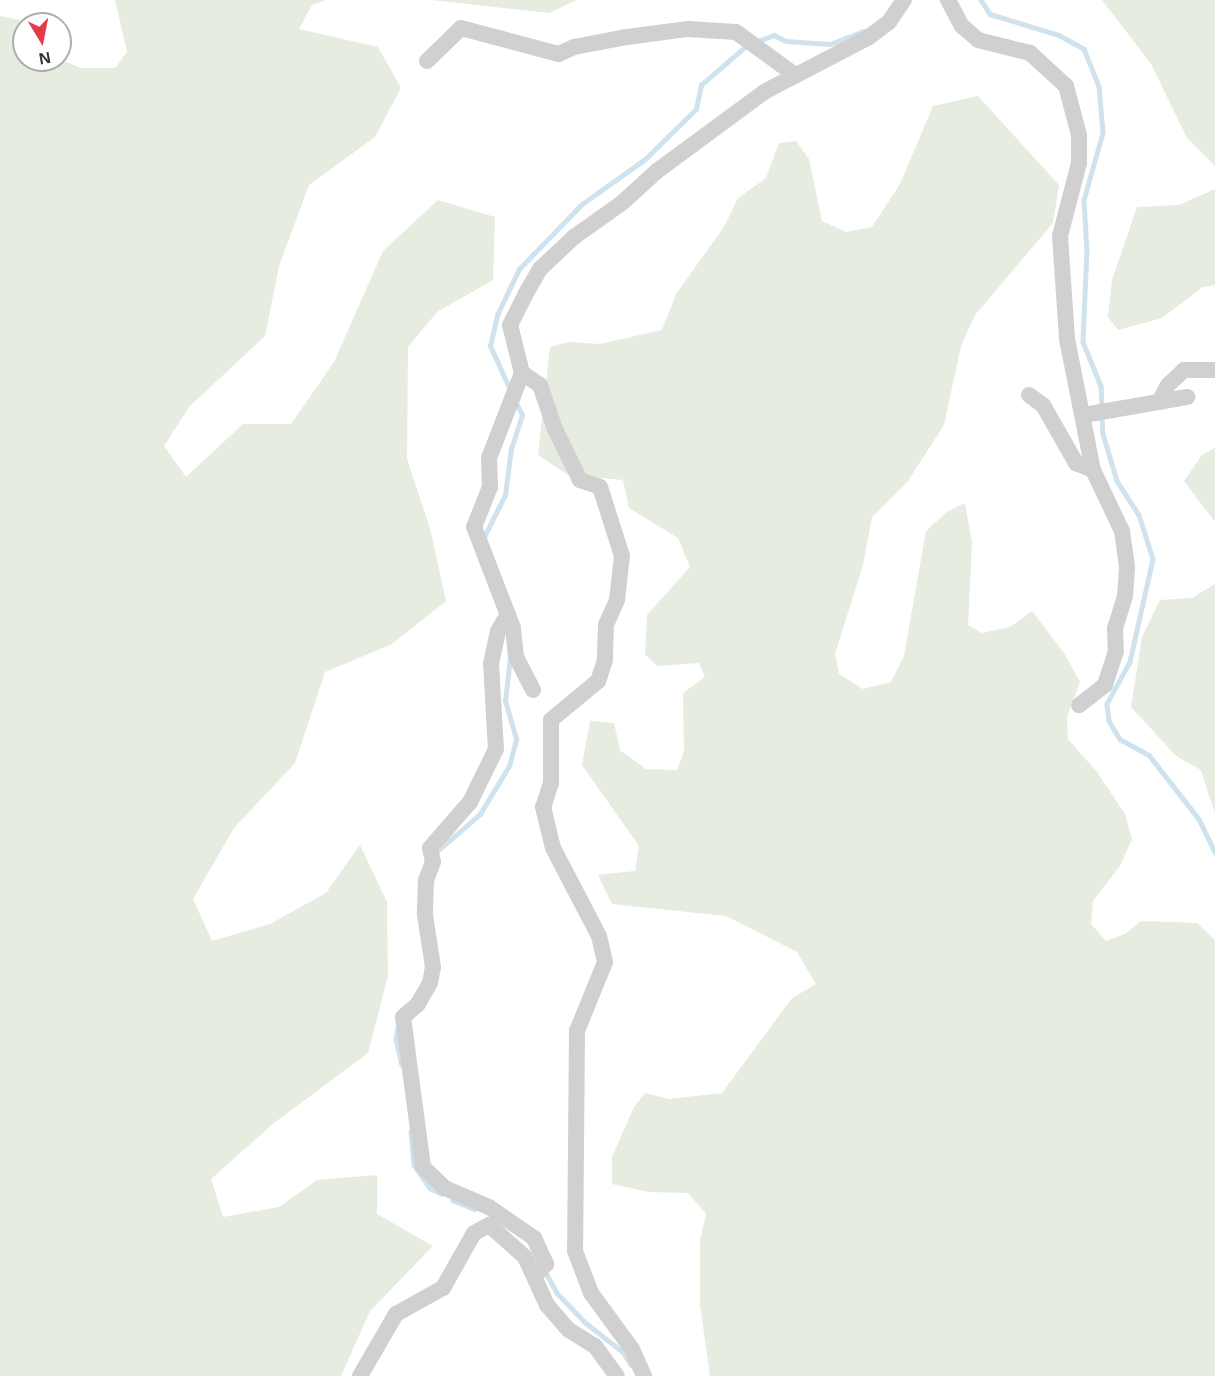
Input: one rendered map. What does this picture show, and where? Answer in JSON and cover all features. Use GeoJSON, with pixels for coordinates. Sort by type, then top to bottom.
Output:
{"type":"FeatureCollection","features":[{"type":"Feature","properties":{"kind":"street"},"geometry":{"type":"LineString","coordinates":[[533,690],[516,657],[510,621],[474,527],[490,487],[489,458],[522,374],[510,325],[540,269],[574,237],[623,202],[657,171],[764,92],[869,37],[888,22],[904,0]]}},
{"type":"Feature","properties":{"kind":"street"},"geometry":{"type":"LineString","coordinates":[[948,0],[962,26],[978,40],[1030,53],[1066,86],[1079,135],[1079,163],[1060,236],[1067,339],[1088,415],[1093,470],[1122,531],[1127,568],[1125,596],[1115,628],[1116,651],[1105,685],[1079,705]]}},
{"type":"Feature","properties":{"kind":"street"},"geometry":{"type":"LineString","coordinates":[[427,61],[461,28],[559,54],[574,47],[627,36],[688,29],[736,32],[795,75]]}},
{"type":"Feature","properties":{"kind":"street"},"geometry":{"type":"LineString","coordinates":[[1159,402],[1168,385],[1185,370],[1215,370]]}},
{"type":"Feature","properties":{"kind":"street"},"geometry":{"type":"LineString","coordinates":[[522,374],[540,385],[555,429],[580,480],[600,487],[622,556],[617,600],[606,625],[605,660],[598,681],[551,720],[551,783],[543,807],[553,848],[599,936],[604,963],[577,1031],[576,1251],[591,1293],[632,1349],[644,1376]]}},
{"type":"Feature","properties":{"kind":"street"},"geometry":{"type":"LineString","coordinates":[[1029,395],[1043,405],[1076,464],[1093,470]]}},
{"type":"Feature","properties":{"kind":"street"},"geometry":{"type":"LineString","coordinates":[[1088,415],[1187,397]]}},
{"type":"Feature","properties":{"kind":"street"},"geometry":{"type":"LineString","coordinates":[[510,621],[498,631],[491,663],[496,749],[470,802],[432,855],[426,880],[426,903],[433,967],[430,983],[403,1017],[423,1167],[444,1188],[520,1226],[534,1238],[547,1305],[569,1330],[595,1346],[617,1376]]}},
{"type":"Feature","properties":{"kind":"street"},"geometry":{"type":"LineString","coordinates":[[360,1376],[396,1314],[443,1288],[474,1233],[489,1225],[539,1271]]}},
{"type":"Feature","properties":{"kind":"shaded area"},"geometry":{"type":"Polygon","coordinates":[[[115,0],[326,0],[312,5],[299,29],[378,47],[401,88],[375,137],[309,185],[279,266],[265,336],[189,407],[164,446],[186,477],[243,424],[291,424],[334,362],[383,251],[438,200],[495,217],[493,280],[437,312],[408,347],[407,459],[430,528],[446,601],[392,644],[325,672],[295,763],[234,828],[193,899],[212,941],[270,924],[326,893],[360,845],[387,902],[388,976],[368,1053],[274,1123],[211,1179],[223,1217],[279,1207],[317,1180],[377,1175],[377,1214],[433,1246],[370,1311],[341,1376],[0,1376],[0,16],[12,18],[12,72],[72,72],[72,64],[81,68],[115,68],[127,52],[115,0]]]}},
{"type":"Feature","properties":{"kind":"shaded area"},"geometry":{"type":"Polygon","coordinates":[[[432,0],[577,0],[549,13],[432,0]]]}},
{"type":"Feature","properties":{"kind":"shaded area"},"geometry":{"type":"Polygon","coordinates":[[[1102,0],[1215,0],[1215,166],[1187,138],[1151,64],[1102,0]]]}},
{"type":"Feature","properties":{"kind":"shaded area"},"geometry":{"type":"Polygon","coordinates":[[[978,96],[1059,185],[1053,223],[975,315],[961,346],[944,425],[908,481],[872,517],[863,565],[835,654],[839,674],[863,689],[891,682],[904,656],[926,531],[947,512],[965,503],[972,543],[968,625],[982,633],[1010,627],[1032,611],[1064,653],[1080,682],[1067,717],[1068,739],[1097,772],[1125,814],[1132,839],[1120,866],[1093,901],[1091,924],[1106,941],[1125,934],[1141,921],[1197,923],[1215,940],[1215,1376],[710,1376],[700,1305],[700,1241],[706,1214],[688,1193],[649,1192],[612,1184],[612,1157],[634,1107],[645,1093],[669,1099],[722,1093],[792,998],[816,984],[797,952],[726,916],[612,904],[598,875],[635,871],[639,846],[582,765],[590,721],[614,723],[620,750],[646,769],[677,770],[684,751],[683,693],[705,677],[699,663],[657,666],[645,654],[647,615],[690,567],[678,538],[629,508],[623,480],[568,475],[538,455],[550,347],[568,342],[600,344],[662,330],[676,294],[724,227],[738,198],[766,178],[779,143],[796,141],[809,159],[822,221],[846,232],[872,227],[900,184],[933,106],[978,96]]]}},
{"type":"Feature","properties":{"kind":"shaded area"},"geometry":{"type":"Polygon","coordinates":[[[1215,189],[1215,285],[1203,287],[1162,318],[1118,330],[1108,317],[1112,280],[1137,207],[1179,205],[1215,189]]]}},
{"type":"Feature","properties":{"kind":"shaded area"},"geometry":{"type":"Polygon","coordinates":[[[1215,448],[1215,522],[1184,481],[1202,455],[1215,448]]]}},
{"type":"Feature","properties":{"kind":"shaded area"},"geometry":{"type":"Polygon","coordinates":[[[1215,584],[1215,814],[1201,770],[1176,756],[1131,707],[1142,637],[1160,600],[1192,598],[1215,584]]]}},
{"type":"Feature","properties":{"kind":"waterway"},"geometry":{"type":"LineString","coordinates":[[981,0],[990,14],[1059,35],[1084,49],[1099,86],[1103,133],[1084,200],[1087,250],[1083,342],[1101,386],[1102,408]]}},
{"type":"Feature","properties":{"kind":"waterway"},"geometry":{"type":"LineString","coordinates":[[755,42],[774,35],[786,41],[830,44],[864,31]]}},
{"type":"Feature","properties":{"kind":"waterway"},"geometry":{"type":"LineString","coordinates":[[510,390],[490,346],[497,315],[519,269],[582,204],[644,160],[696,109],[701,85],[747,45]]}},
{"type":"Feature","properties":{"kind":"waterway"},"geometry":{"type":"LineString","coordinates":[[483,539],[505,495],[511,449],[522,415],[516,403]]}},
{"type":"Feature","properties":{"kind":"waterway"},"geometry":{"type":"LineString","coordinates":[[1102,417],[1103,434],[1117,481],[1139,515],[1153,559],[1130,662],[1107,704],[1109,721],[1120,739],[1149,755],[1199,819],[1215,852]]}},
{"type":"Feature","properties":{"kind":"waterway"},"geometry":{"type":"LineString","coordinates":[[435,853],[480,814],[509,766],[516,739],[505,701],[510,658]]}},
{"type":"Feature","properties":{"kind":"waterway"},"geometry":{"type":"LineString","coordinates":[[398,1028],[396,1039],[402,1064]]}},
{"type":"Feature","properties":{"kind":"waterway"},"geometry":{"type":"LineString","coordinates":[[411,1131],[414,1165],[430,1188],[442,1194]]}},
{"type":"Feature","properties":{"kind":"waterway"},"geometry":{"type":"LineString","coordinates":[[452,1200],[474,1209]]}},
{"type":"Feature","properties":{"kind":"waterway"},"geometry":{"type":"LineString","coordinates":[[545,1271],[557,1293],[586,1323],[623,1352],[631,1365]]}}]}
